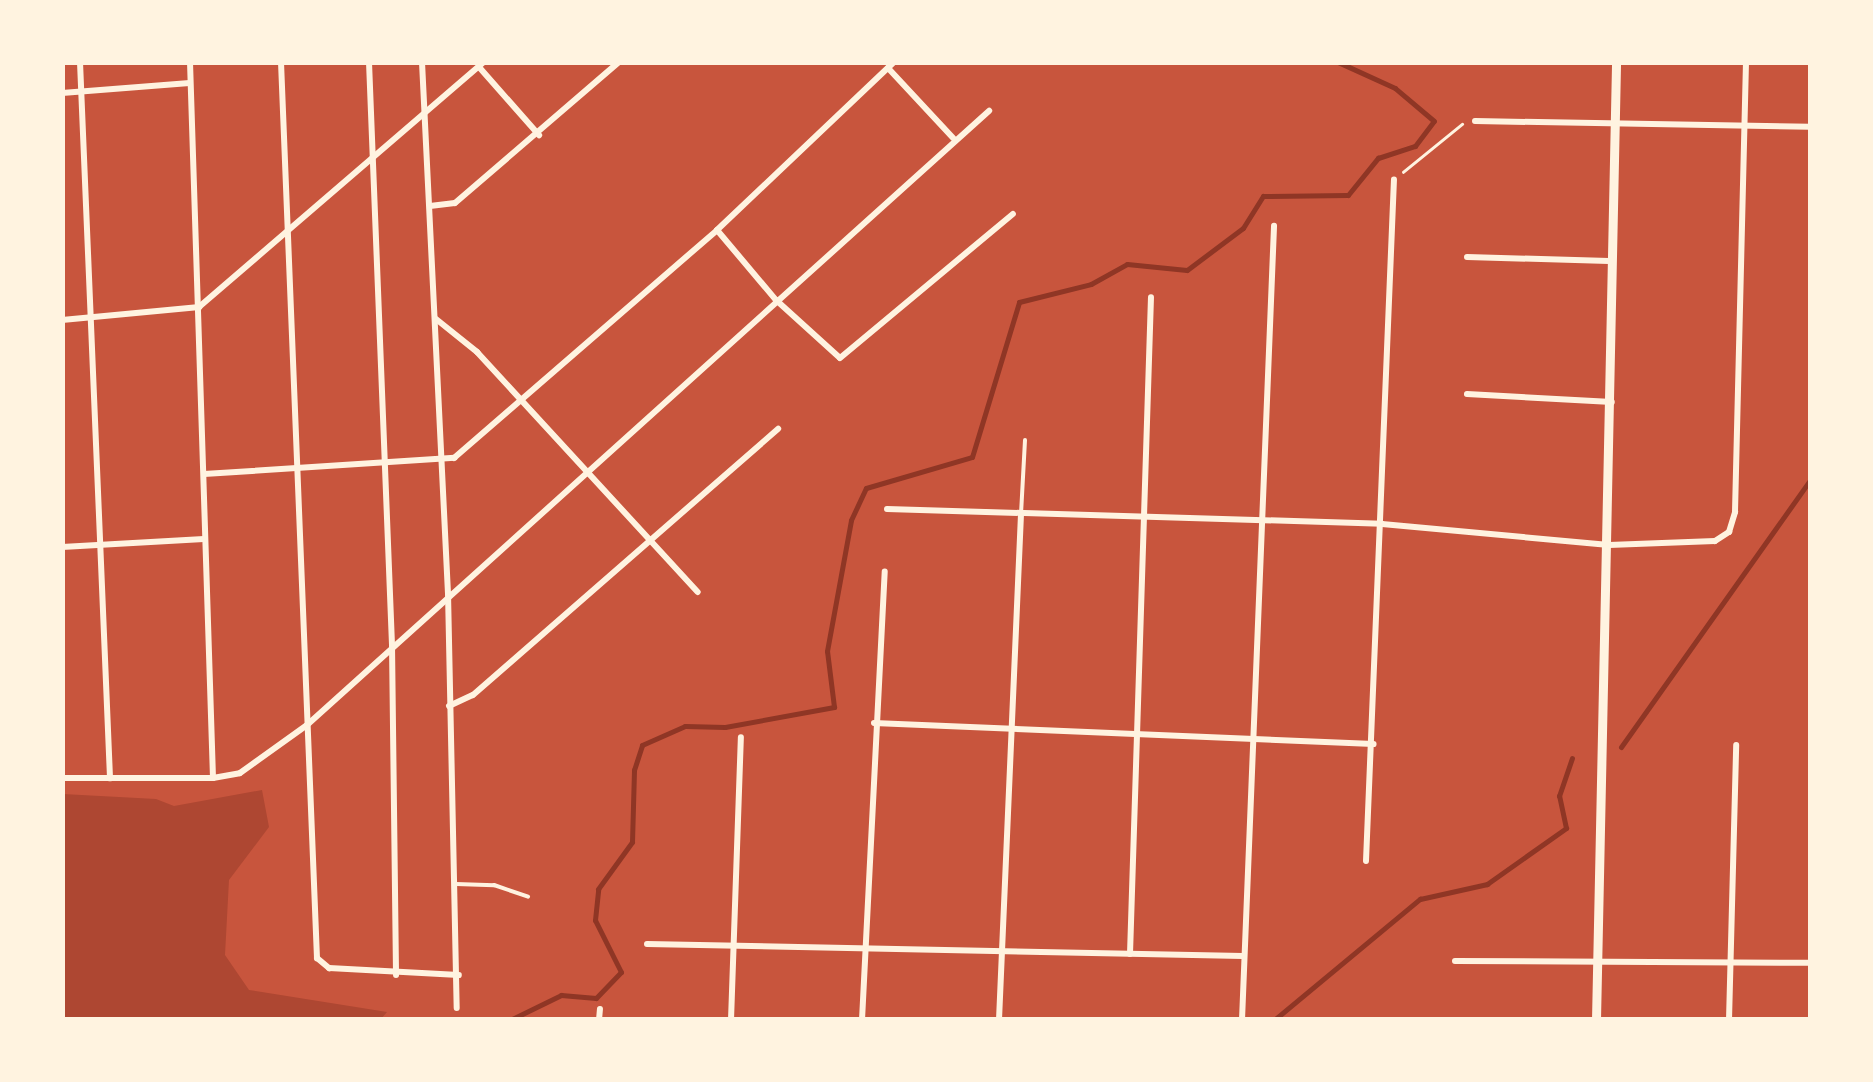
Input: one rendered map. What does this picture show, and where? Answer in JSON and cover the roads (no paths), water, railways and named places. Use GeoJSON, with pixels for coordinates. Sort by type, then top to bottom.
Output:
{"type":"FeatureCollection","features":[{"type":"Feature","properties":{"kind":"street"},"geometry":{"type":"LineString","coordinates":[[80,62],[110,778]]}},
{"type":"Feature","properties":{"kind":"street"},"geometry":{"type":"LineString","coordinates":[[190,62],[213,778]]}},
{"type":"Feature","properties":{"kind":"street"},"geometry":{"type":"LineString","coordinates":[[281,62],[294,470],[322,966],[396,975],[458,975]]}},
{"type":"Feature","properties":{"kind":"street"},"geometry":{"type":"LineString","coordinates":[[369,62],[392,645],[396,975]]}},
{"type":"Feature","properties":{"kind":"street"},"geometry":{"type":"LineString","coordinates":[[422,62],[448,593],[457,1008]]}},
{"type":"Feature","properties":{"kind":"street"},"geometry":{"type":"LineString","coordinates":[[430,206],[455,202],[540,135],[619,62]]}},
{"type":"Feature","properties":{"kind":"street"},"geometry":{"type":"LineString","coordinates":[[1596,1020],[1613,402],[1610,261],[1616,62]]}},
{"type":"Feature","properties":{"kind":"street"},"geometry":{"type":"LineString","coordinates":[[888,509],[1146,520],[1382,524],[1609,545],[1716,541],[1729,532],[1735,512],[1746,62]]}},
{"type":"Feature","properties":{"kind":"street"},"geometry":{"type":"LineString","coordinates":[[62,320],[199,307],[289,234],[481,65],[540,135]]}},
{"type":"Feature","properties":{"kind":"street"},"geometry":{"type":"LineString","coordinates":[[204,474],[442,463],[717,230],[891,65],[953,138]]}},
{"type":"Feature","properties":{"kind":"street"},"geometry":{"type":"LineString","coordinates":[[62,93],[190,83]]}},
{"type":"Feature","properties":{"kind":"street"},"geometry":{"type":"LineString","coordinates":[[62,778],[213,778],[240,772],[307,725],[953,138],[990,111]]}},
{"type":"Feature","properties":{"kind":"street"},"geometry":{"type":"LineString","coordinates":[[1475,121],[1810,126]]}},
{"type":"Feature","properties":{"kind":"street"},"geometry":{"type":"LineString","coordinates":[[1366,861],[1374,744],[1394,180]]}},
{"type":"Feature","properties":{"kind":"street"},"geometry":{"type":"LineString","coordinates":[[717,230],[776,300],[828,353],[850,356],[1012,214]]}},
{"type":"Feature","properties":{"kind":"street"},"geometry":{"type":"LineString","coordinates":[[1242,1020],[1274,226]]}},
{"type":"Feature","properties":{"kind":"street"},"geometry":{"type":"LineString","coordinates":[[1467,257],[1610,261]]}},
{"type":"Feature","properties":{"kind":"street"},"geometry":{"type":"LineString","coordinates":[[1130,954],[1151,298]]}},
{"type":"Feature","properties":{"kind":"street"},"geometry":{"type":"LineString","coordinates":[[435,318],[521,399],[698,592]]}},
{"type":"Feature","properties":{"kind":"street"},"geometry":{"type":"LineString","coordinates":[[1467,394],[1613,402]]}},
{"type":"Feature","properties":{"kind":"street"},"geometry":{"type":"LineString","coordinates":[[449,706],[473,695],[778,429]]}},
{"type":"Feature","properties":{"kind":"street"},"geometry":{"type":"LineString","coordinates":[[999,1020],[1021,514]]}},
{"type":"Feature","properties":{"kind":"street"},"geometry":{"type":"LineString","coordinates":[[62,547],[204,539]]}},
{"type":"Feature","properties":{"kind":"street"},"geometry":{"type":"LineString","coordinates":[[862,1020],[874,723],[885,572]]}},
{"type":"Feature","properties":{"kind":"street"},"geometry":{"type":"LineString","coordinates":[[874,723],[1374,744]]}},
{"type":"Feature","properties":{"kind":"street"},"geometry":{"type":"LineString","coordinates":[[732,1020],[741,737]]}},
{"type":"Feature","properties":{"kind":"street"},"geometry":{"type":"LineString","coordinates":[[1729,1020],[1736,746]]}},
{"type":"Feature","properties":{"kind":"street"},"geometry":{"type":"LineString","coordinates":[[647,944],[1243,956]]}},
{"type":"Feature","properties":{"kind":"street"},"geometry":{"type":"LineString","coordinates":[[1455,960],[1599,964],[1810,962]]}},
{"type":"Feature","properties":{"kind":"street"},"geometry":{"type":"LineString","coordinates":[[599,1020],[600,1009]]}},
{"type":"Feature","properties":{"kind":"lane"},"geometry":{"type":"LineString","coordinates":[[1021,514],[1026,440]]}},
{"type":"Feature","properties":{"kind":"lane"},"geometry":{"type":"LineString","coordinates":[[456,884],[494,885],[528,897]]}},
{"type":"Feature","properties":{"kind":"waterway"},"geometry":{"type":"LineString","coordinates":[[510,1020],[561,995],[596,998],[621,972],[595,920],[598,889],[632,842],[634,770],[642,745],[685,726],[725,727],[834,707],[827,651],[851,520],[866,488],[972,457],[1019,302],[1091,284],[1127,264],[1187,270],[1243,228],[1263,196],[1348,195],[1378,158],[1415,146],[1434,121],[1395,88],[1338,62]]}},
{"type":"Feature","properties":{"kind":"waterway"},"geometry":{"type":"LineString","coordinates":[[1621,747],[1810,480]]}},
{"type":"Feature","properties":{"kind":"waterway"},"geometry":{"type":"LineString","coordinates":[[1274,1020],[1420,899],[1487,884],[1566,828],[1559,796],[1572,758]]}}]}
